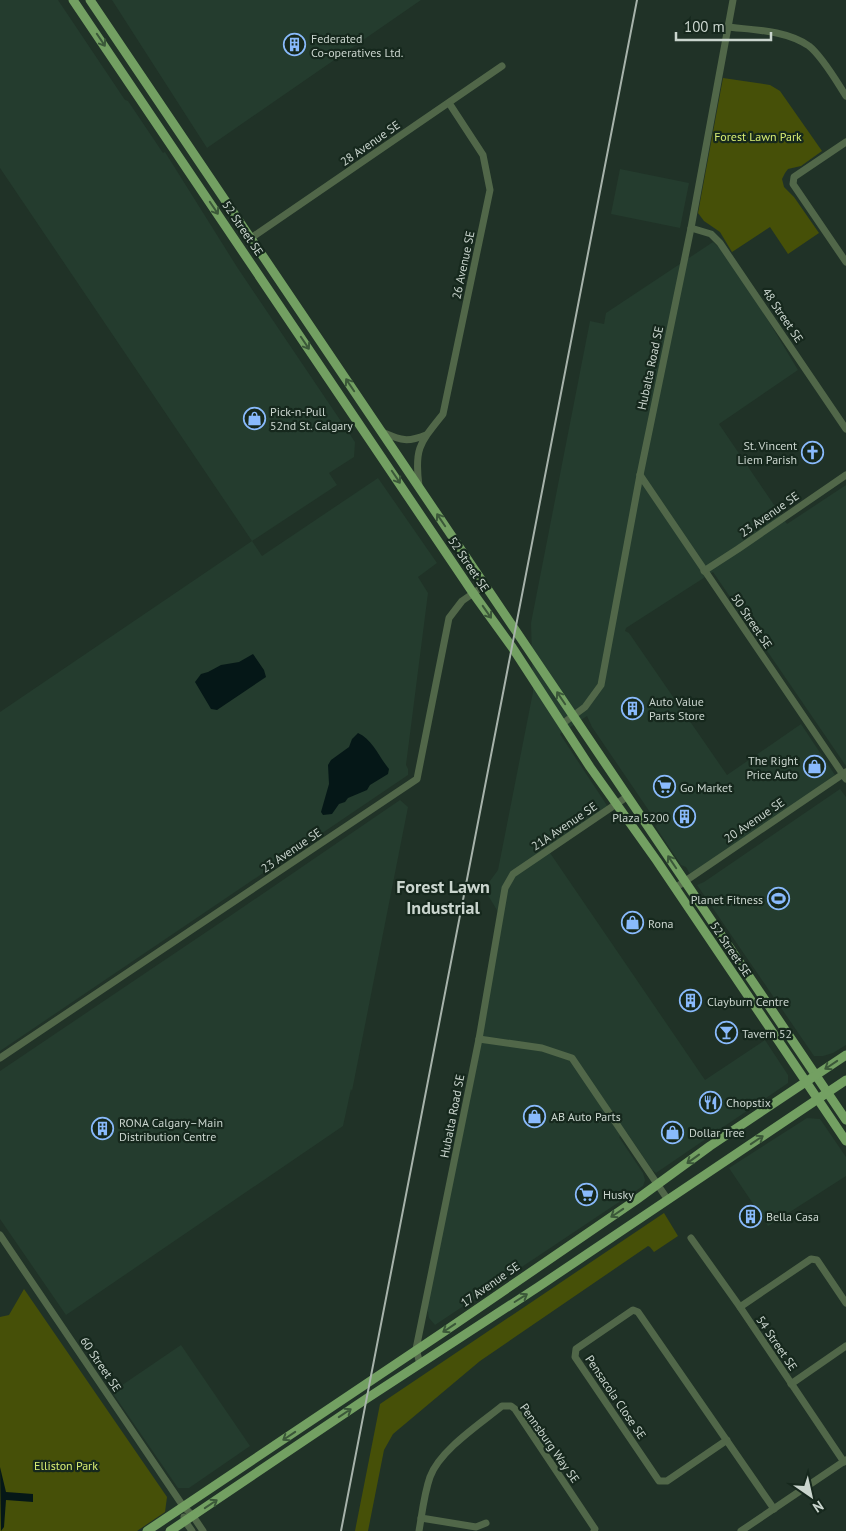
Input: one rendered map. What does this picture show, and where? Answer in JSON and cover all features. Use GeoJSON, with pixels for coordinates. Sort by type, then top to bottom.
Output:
{"type":"FeatureCollection","features":[{"type":"Feature","properties":{"kind":"main road","name":"52 Street SE"},"geometry":{"type":"LineString","coordinates":[[73,0],[846,1141]]}},
{"type":"Feature","properties":{"kind":"main road","name":"52 Street SE"},"geometry":{"type":"LineString","coordinates":[[90,0],[846,1120]]}},
{"type":"Feature","properties":{"kind":"main road","name":"17 Avenue SE"},"geometry":{"type":"LineString","coordinates":[[147,1531],[445,1331],[846,1055]]}},
{"type":"Feature","properties":{"kind":"main road"},"geometry":{"type":"LineString","coordinates":[[170,1531],[846,1080]]}},
{"type":"Feature","properties":{"kind":"street","name":"Hubalta Road SE"},"geometry":{"type":"LineString","coordinates":[[562,724],[585,708],[600,685],[640,475],[691,228],[733,0]]}},
{"type":"Feature","properties":{"kind":"street"},"geometry":{"type":"LineString","coordinates":[[727,27],[770,32],[795,38],[810,47],[827,67],[846,96]]}},
{"type":"Feature","properties":{"kind":"street","name":"28 Avenue SE"},"geometry":{"type":"LineString","coordinates":[[251,238],[502,66]]}},
{"type":"Feature","properties":{"kind":"street","name":"26 Avenue SE"},"geometry":{"type":"LineString","coordinates":[[419,487],[416,465],[420,445],[443,414],[490,190],[483,155],[449,103]]}},
{"type":"Feature","properties":{"kind":"street"},"geometry":{"type":"LineString","coordinates":[[846,142],[794,177],[793,184],[846,262]]}},
{"type":"Feature","properties":{"kind":"street","name":"48 Street SE"},"geometry":{"type":"LineString","coordinates":[[691,228],[711,234],[720,243],[846,429]]}},
{"type":"Feature","properties":{"kind":"street"},"geometry":{"type":"LineString","coordinates":[[382,432],[399,439],[410,440],[426,436]]}},
{"type":"Feature","properties":{"kind":"street","name":"50 Street SE"},"geometry":{"type":"LineString","coordinates":[[640,475],[845,775]]}},
{"type":"Feature","properties":{"kind":"street","name":"23 Avenue SE"},"geometry":{"type":"LineString","coordinates":[[704,571],[846,475]]}},
{"type":"Feature","properties":{"kind":"street","name":"23 Avenue SE"},"geometry":{"type":"LineString","coordinates":[[0,1058],[417,779],[449,618],[462,601],[485,585]]}},
{"type":"Feature","properties":{"kind":"street","name":"20 Avenue SE"},"geometry":{"type":"LineString","coordinates":[[675,888],[845,775]]}},
{"type":"Feature","properties":{"kind":"street","name":"21A Avenue SE"},"geometry":{"type":"LineString","coordinates":[[513,874],[628,796]]}},
{"type":"Feature","properties":{"kind":"street","name":"Hubalta Road SE"},"geometry":{"type":"LineString","coordinates":[[420,1364],[416,1349],[479,1038],[505,888],[513,874]]}},
{"type":"Feature","properties":{"kind":"street"},"geometry":{"type":"LineString","coordinates":[[479,1038],[542,1048],[572,1058],[668,1200]]}},
{"type":"Feature","properties":{"kind":"street","name":"60 Street SE"},"geometry":{"type":"LineString","coordinates":[[0,1235],[183,1506],[192,1531]]}},
{"type":"Feature","properties":{"kind":"street","name":"54 Street SE"},"geometry":{"type":"LineString","coordinates":[[691,1238],[845,1461]]}},
{"type":"Feature","properties":{"kind":"street"},"geometry":{"type":"LineString","coordinates":[[740,1307],[811,1259],[817,1260],[846,1303]]}},
{"type":"Feature","properties":{"kind":"street","name":"Pensacola Close SE"},"geometry":{"type":"LineString","coordinates":[[727,1440],[667,1481],[659,1481],[575,1357],[576,1349],[633,1310],[638,1312],[727,1440],[774,1509]]}},
{"type":"Feature","properties":{"kind":"street"},"geometry":{"type":"LineString","coordinates":[[791,1384],[846,1346]]}},
{"type":"Feature","properties":{"kind":"street","name":"Pennsburg Way SE"},"geometry":{"type":"LineString","coordinates":[[419,1531],[430,1476],[440,1460],[454,1445],[502,1406],[511,1406],[515,1409],[595,1529],[594,1531]]}},
{"type":"Feature","properties":{"kind":"street"},"geometry":{"type":"LineString","coordinates":[[741,1531],[845,1461]]}},
{"type":"Feature","properties":{"kind":"street"},"geometry":{"type":"LineString","coordinates":[[421,1518],[476,1527],[486,1523]]}},
{"type":"Feature","properties":{"kind":"street","name":"60 Street SE"},"geometry":{"type":"LineString","coordinates":[[189,1519],[203,1531]]}},
{"type":"Feature","properties":{"kind":"shaded area"},"geometry":{"type":"Polygon","coordinates":[[[0,0],[58,0],[125,100],[128,101],[163,153],[165,152],[237,267],[355,442],[354,457],[329,473],[337,485],[252,541],[0,168],[0,0]]]}},
{"type":"Feature","properties":{"kind":"shaded area"},"geometry":{"type":"Polygon","coordinates":[[[112,0],[421,0],[207,148],[112,0]]]}},
{"type":"Feature","properties":{"kind":"shaded area"},"geometry":{"type":"Polygon","coordinates":[[[620,169],[689,183],[680,228],[611,214],[620,169]]]}},
{"type":"Feature","properties":{"kind":"shaded area"},"geometry":{"type":"Polygon","coordinates":[[[713,242],[730,257],[798,370],[719,424],[787,524],[846,485],[846,766],[713,572],[626,628],[625,631],[629,633],[727,775],[801,724],[835,775],[763,828],[691,876],[686,867],[681,865],[655,826],[658,824],[592,727],[587,716],[560,734],[608,807],[548,850],[705,1080],[765,1040],[788,1075],[788,1083],[656,1173],[627,1133],[619,1137],[643,1173],[645,1180],[643,1186],[435,1325],[429,1318],[426,1300],[500,915],[484,889],[498,870],[533,692],[531,623],[590,321],[604,324],[606,313],[713,242]]]}},
{"type":"Feature","properties":{"kind":"shaded area"},"geometry":{"type":"Polygon","coordinates":[[[378,478],[437,563],[418,577],[428,593],[406,765],[408,775],[0,1051],[0,712],[252,541],[262,556],[378,478]]]}},
{"type":"Feature","properties":{"kind":"shaded area"},"geometry":{"type":"Polygon","coordinates":[[[253,654],[264,670],[266,677],[217,710],[211,709],[195,682],[201,674],[221,665],[239,662],[253,654]]]}},
{"type":"Feature","properties":{"kind":"shaded area"},"geometry":{"type":"Polygon","coordinates":[[[358,733],[368,740],[375,749],[389,769],[388,774],[370,785],[367,790],[339,804],[332,814],[323,815],[321,812],[329,784],[328,765],[331,760],[349,747],[352,739],[358,733]]]}},
{"type":"Feature","properties":{"kind":"shaded area"},"geometry":{"type":"Polygon","coordinates":[[[840,789],[846,797],[846,1045],[833,1053],[814,1056],[697,885],[840,789]]]}},
{"type":"Feature","properties":{"kind":"shaded area"},"geometry":{"type":"Polygon","coordinates":[[[400,800],[408,807],[352,1091],[351,1089],[343,1126],[66,1315],[0,1219],[0,1071],[400,800]]]}},
{"type":"Feature","properties":{"kind":"shaded area"},"geometry":{"type":"Polygon","coordinates":[[[807,1118],[820,1119],[846,1157],[846,1176],[768,1226],[729,1168],[807,1118]]]}},
{"type":"Feature","properties":{"kind":"shaded area"},"geometry":{"type":"Polygon","coordinates":[[[181,1345],[250,1446],[189,1488],[178,1488],[112,1392],[181,1345]]]}},
{"type":"Feature","properties":{"kind":"shaded area"},"geometry":{"type":"Polygon","coordinates":[[[0,1467],[6,1492],[33,1494],[33,1502],[6,1500],[4,1527],[1,1531],[0,1467]]]}},
{"type":"Feature","properties":{"kind":"green space","name":"Forest Lawn Park"},"geometry":{"type":"Polygon","coordinates":[[[723,78],[770,85],[780,91],[822,151],[801,166],[788,169],[782,179],[784,187],[794,197],[819,233],[788,254],[770,227],[732,252],[720,232],[704,221],[698,213],[723,78]]]}},
{"type":"Feature","properties":{"kind":"green space"},"geometry":{"type":"Polygon","coordinates":[[[664,1213],[678,1236],[654,1252],[648,1246],[480,1361],[393,1434],[384,1450],[368,1531],[355,1531],[380,1404],[664,1213]]]}},
{"type":"Feature","properties":{"kind":"green space","name":"Elliston Park"},"geometry":{"type":"Polygon","coordinates":[[[24,1289],[167,1497],[165,1512],[137,1531],[0,1531],[0,1317],[9,1315],[24,1289]]]}},
{"type":"Feature","properties":{"kind":"railway"},"geometry":{"type":"LineString","coordinates":[[341,1531],[637,0]]}},
{"type":"Feature","properties":{"kind":"place","name":"Federated Co-operatives Ltd."},"geometry":{"type":"Point","coordinates":[295,45]}},
{"type":"Feature","properties":{"kind":"place","name":"Pick-n-Pull 52nd St. Calgary"},"geometry":{"type":"Point","coordinates":[254,418]}},
{"type":"Feature","properties":{"kind":"place","name":"St. Vincent Liem Parish"},"geometry":{"type":"Point","coordinates":[813,452]}},
{"type":"Feature","properties":{"kind":"place","name":"Auto Value Parts Store"},"geometry":{"type":"Point","coordinates":[633,708]}},
{"type":"Feature","properties":{"kind":"place","name":"The Right Price Auto"},"geometry":{"type":"Point","coordinates":[814,767]}},
{"type":"Feature","properties":{"kind":"place","name":"Go Market"},"geometry":{"type":"Point","coordinates":[664,787]}},
{"type":"Feature","properties":{"kind":"place","name":"Plaza 5200"},"geometry":{"type":"Point","coordinates":[685,817]}},
{"type":"Feature","properties":{"kind":"place","name":"Planet Fitness"},"geometry":{"type":"Point","coordinates":[779,899]}},
{"type":"Feature","properties":{"kind":"place","name":"Rona"},"geometry":{"type":"Point","coordinates":[632,923]}},
{"type":"Feature","properties":{"kind":"place","name":"Clayburn Centre"},"geometry":{"type":"Point","coordinates":[691,1001]}},
{"type":"Feature","properties":{"kind":"place","name":"Tavern 52"},"geometry":{"type":"Point","coordinates":[726,1033]}},
{"type":"Feature","properties":{"kind":"place","name":"Chopstix"},"geometry":{"type":"Point","coordinates":[710,1102]}},
{"type":"Feature","properties":{"kind":"place","name":"AB Auto Parts"},"geometry":{"type":"Point","coordinates":[535,1116]}},
{"type":"Feature","properties":{"kind":"place","name":"RONA Calgary–Main Distribution Centre"},"geometry":{"type":"Point","coordinates":[103,1129]}},
{"type":"Feature","properties":{"kind":"place","name":"Dollar Tree"},"geometry":{"type":"Point","coordinates":[673,1132]}},
{"type":"Feature","properties":{"kind":"place","name":"Husky"},"geometry":{"type":"Point","coordinates":[587,1194]}},
{"type":"Feature","properties":{"kind":"place","name":"Bella Casa"},"geometry":{"type":"Point","coordinates":[750,1216]}},
{"type":"Feature","properties":{"kind":"district","name":"Forest Lawn Industrial"},"geometry":{"type":"Point","coordinates":[443,896]}}]}
